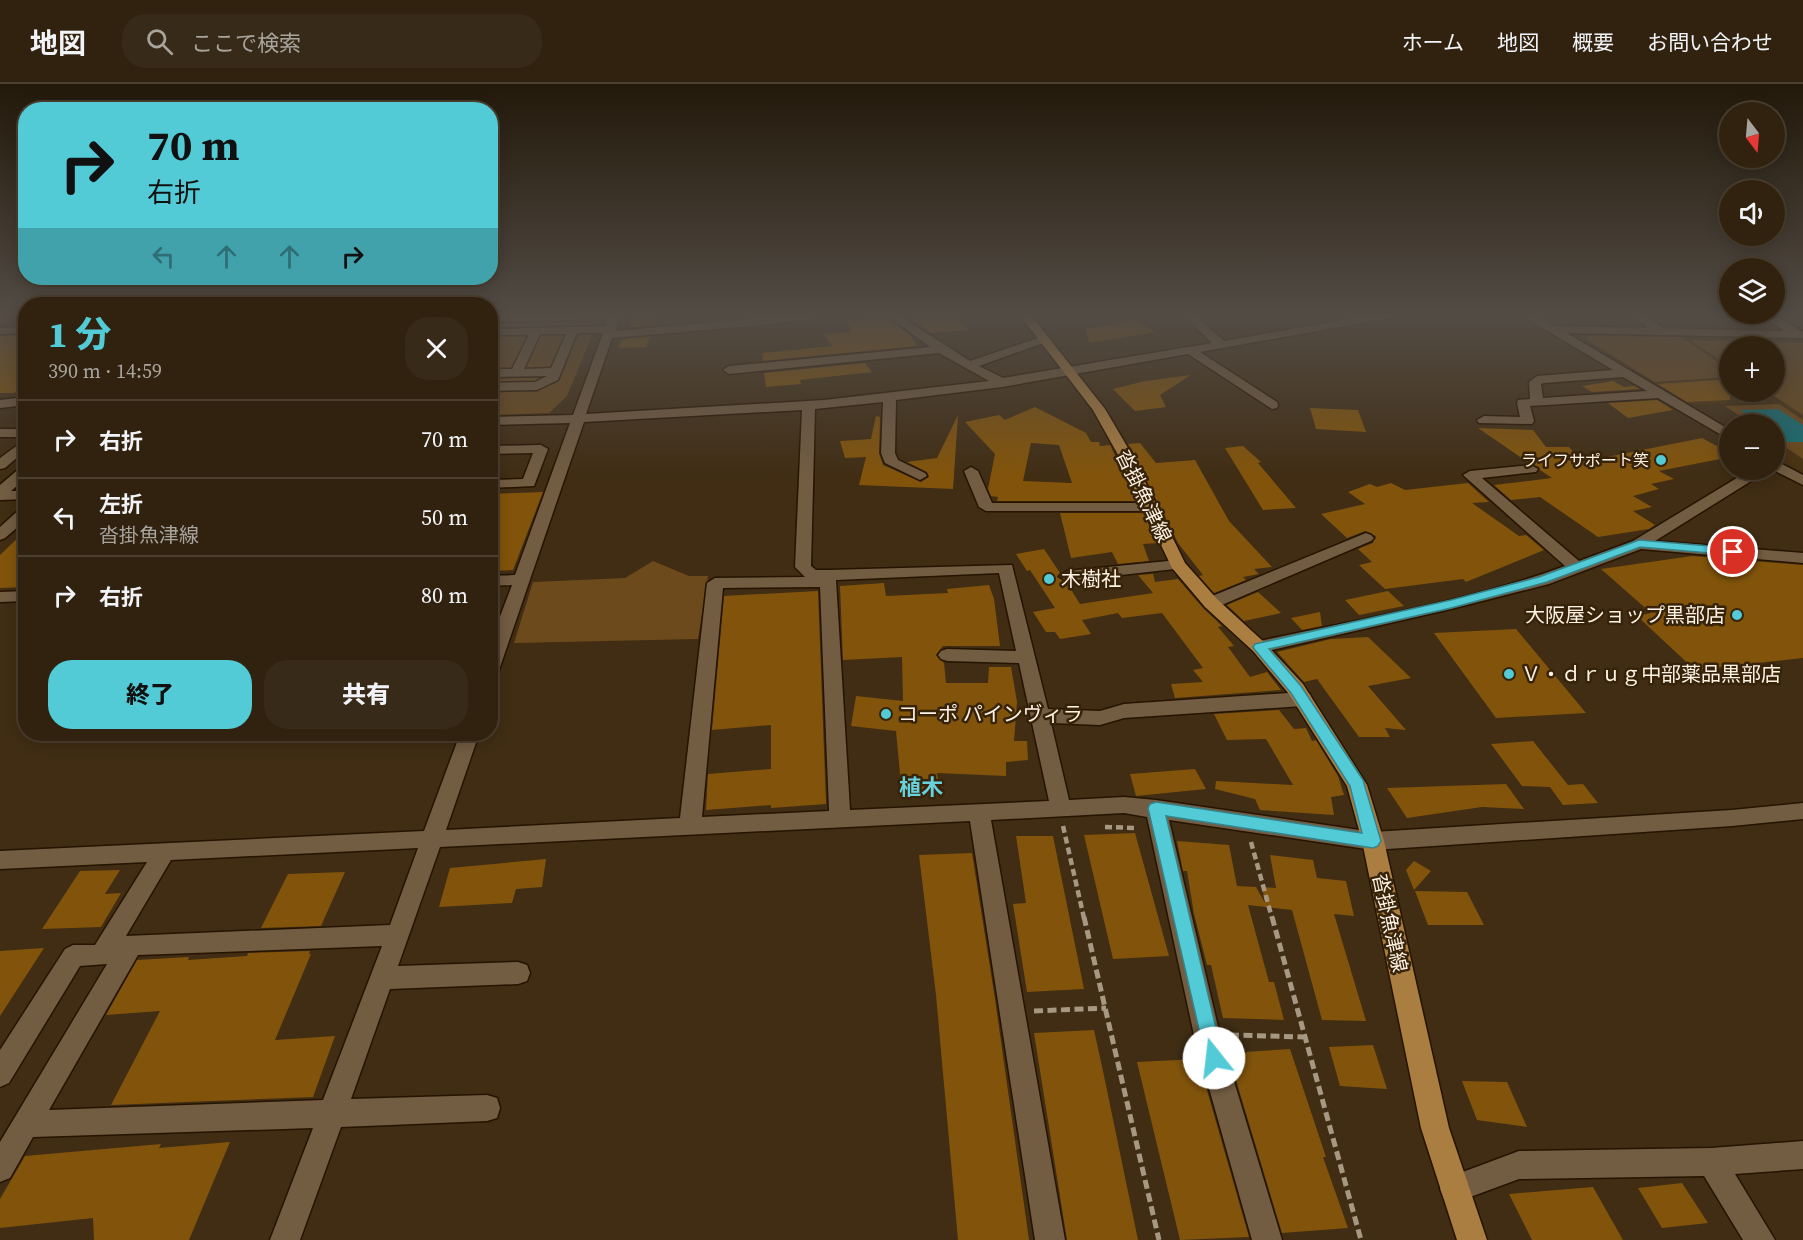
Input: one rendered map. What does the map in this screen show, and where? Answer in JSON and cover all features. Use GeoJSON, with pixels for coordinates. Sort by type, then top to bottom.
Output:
{"type":"FeatureCollection","features":[{"type":"Feature","properties":{"kind":"main road","name":"沓掛魚津線"},"geometry":{"type":"LineString","coordinates":[[1068,368],[1099,409],[1124,453],[1178,565],[1211,603],[1260,647],[1303,699],[1357,785],[1373,841],[1435,1128],[1472,1240]]}},
{"type":"Feature","properties":{"kind":"street"},"geometry":{"type":"LineString","coordinates":[[516,373],[518,368]]}},
{"type":"Feature","properties":{"kind":"street"},"geometry":{"type":"LineString","coordinates":[[498,387],[537,386],[554,377],[558,368]]}},
{"type":"Feature","properties":{"kind":"street"},"geometry":{"type":"LineString","coordinates":[[498,648],[596,368]]}},
{"type":"Feature","properties":{"kind":"street"},"geometry":{"type":"LineString","coordinates":[[729,370],[750,368]]}},
{"type":"Feature","properties":{"kind":"street"},"geometry":{"type":"LineString","coordinates":[[974,368],[1002,383]]}},
{"type":"Feature","properties":{"kind":"street"},"geometry":{"type":"LineString","coordinates":[[498,421],[577,419],[809,404],[1002,383],[1096,368]]}},
{"type":"Feature","properties":{"kind":"street"},"geometry":{"type":"LineString","coordinates":[[1216,368],[1272,405]]}},
{"type":"Feature","properties":{"kind":"street"},"geometry":{"type":"LineString","coordinates":[[1616,368],[1719,429]]}},
{"type":"Feature","properties":{"kind":"street"},"geometry":{"type":"LineString","coordinates":[[498,373],[556,372]]}},
{"type":"Feature","properties":{"kind":"street"},"geometry":{"type":"LineString","coordinates":[[1537,402],[1535,382],[1541,379],[1624,373]]}},
{"type":"Feature","properties":{"kind":"street"},"geometry":{"type":"LineString","coordinates":[[1484,420],[1527,421],[1523,403],[1660,394]]}},
{"type":"Feature","properties":{"kind":"street"},"geometry":{"type":"LineString","coordinates":[[890,396],[888,453],[892,463],[920,476]]}},
{"type":"Feature","properties":{"kind":"street"},"geometry":{"type":"LineString","coordinates":[[0,404],[18,402]]}},
{"type":"Feature","properties":{"kind":"street"},"geometry":{"type":"LineString","coordinates":[[809,404],[803,567],[812,575],[828,578]]}},
{"type":"Feature","properties":{"kind":"street"},"geometry":{"type":"LineString","coordinates":[[0,433],[18,433]]}},
{"type":"Feature","properties":{"kind":"street"},"geometry":{"type":"LineString","coordinates":[[498,450],[541,449],[528,483],[498,484]]}},
{"type":"Feature","properties":{"kind":"street"},"geometry":{"type":"LineString","coordinates":[[0,465],[18,450]]}},
{"type":"Feature","properties":{"kind":"street"},"geometry":{"type":"LineString","coordinates":[[1531,469],[1470,475],[1577,567]]}},
{"type":"Feature","properties":{"kind":"street"},"geometry":{"type":"LineString","coordinates":[[1785,470],[1803,481]]}},
{"type":"Feature","properties":{"kind":"street"},"geometry":{"type":"LineString","coordinates":[[972,471],[986,507],[1149,507]]}},
{"type":"Feature","properties":{"kind":"street"},"geometry":{"type":"LineString","coordinates":[[0,494],[18,477]]}},
{"type":"Feature","properties":{"kind":"street"},"geometry":{"type":"LineString","coordinates":[[1260,647],[1451,604],[1543,580],[1639,544],[1743,480]]}},
{"type":"Feature","properties":{"kind":"street"},"geometry":{"type":"LineString","coordinates":[[0,494],[18,495]]}},
{"type":"Feature","properties":{"kind":"street"},"geometry":{"type":"LineString","coordinates":[[0,536],[18,519]]}},
{"type":"Feature","properties":{"kind":"street"},"geometry":{"type":"LineString","coordinates":[[1211,603],[1366,538]]}},
{"type":"Feature","properties":{"kind":"street"},"geometry":{"type":"LineString","coordinates":[[1639,544],[1803,558]]}},
{"type":"Feature","properties":{"kind":"street"},"geometry":{"type":"LineString","coordinates":[[1067,576],[1178,565]]}},
{"type":"Feature","properties":{"kind":"street"},"geometry":{"type":"LineString","coordinates":[[690,827],[715,584],[1006,568],[1040,716],[1059,820]]}},
{"type":"Feature","properties":{"kind":"street"},"geometry":{"type":"LineString","coordinates":[[828,578],[840,820]]}},
{"type":"Feature","properties":{"kind":"street"},"geometry":{"type":"LineString","coordinates":[[498,581],[522,580]]}},
{"type":"Feature","properties":{"kind":"street"},"geometry":{"type":"LineString","coordinates":[[0,597],[18,596]]}},
{"type":"Feature","properties":{"kind":"street"},"geometry":{"type":"LineString","coordinates":[[947,655],[1026,657]]}},
{"type":"Feature","properties":{"kind":"street"},"geometry":{"type":"LineString","coordinates":[[1040,716],[1100,718],[1124,711],[1303,699]]}},
{"type":"Feature","properties":{"kind":"street"},"geometry":{"type":"LineString","coordinates":[[285,1240],[398,935],[467,741]]}},
{"type":"Feature","properties":{"kind":"street"},"geometry":{"type":"LineString","coordinates":[[0,860],[979,812],[1059,820],[1124,805],[1158,818],[1373,841],[1732,818],[1803,811]]}},
{"type":"Feature","properties":{"kind":"street"},"geometry":{"type":"LineString","coordinates":[[979,812],[1050,1240]]}},
{"type":"Feature","properties":{"kind":"street"},"geometry":{"type":"LineString","coordinates":[[1158,818],[1207,1035],[1267,1240]]}},
{"type":"Feature","properties":{"kind":"street"},"geometry":{"type":"LineString","coordinates":[[0,1074],[73,956],[102,955],[165,852]]}},
{"type":"Feature","properties":{"kind":"street"},"geometry":{"type":"LineString","coordinates":[[0,1168],[131,945],[398,935]]}},
{"type":"Feature","properties":{"kind":"street"},"geometry":{"type":"LineString","coordinates":[[381,978],[518,973]]}},
{"type":"Feature","properties":{"kind":"street"},"geometry":{"type":"LineString","coordinates":[[26,1124],[487,1108]]}},
{"type":"Feature","properties":{"kind":"street"},"geometry":{"type":"LineString","coordinates":[[1454,1189],[1519,1165],[1711,1162],[1803,1155]]}},
{"type":"Feature","properties":{"kind":"street"},"geometry":{"type":"LineString","coordinates":[[1711,1162],[1760,1240]]}},
{"type":"Feature","properties":{"kind":"path"},"geometry":{"type":"LineString","coordinates":[[1096,827],[1158,818]]}},
{"type":"Feature","properties":{"kind":"path"},"geometry":{"type":"LineString","coordinates":[[1059,820],[1074,826]]}},
{"type":"Feature","properties":{"kind":"path"},"geometry":{"type":"LineString","coordinates":[[1059,820],[1106,1008],[1159,1240]]}},
{"type":"Feature","properties":{"kind":"path"},"geometry":{"type":"LineString","coordinates":[[1249,836],[1361,1240]]}},
{"type":"Feature","properties":{"kind":"path"},"geometry":{"type":"LineString","coordinates":[[1012,1012],[1106,1008]]}},
{"type":"Feature","properties":{"kind":"path"},"geometry":{"type":"LineString","coordinates":[[1207,1035],[1305,1037]]}},
{"type":"Feature","properties":{"kind":"shaded area"},"geometry":{"type":"Polygon","coordinates":[[[498,368],[579,368],[567,396],[549,413],[498,415],[498,368]]]}},
{"type":"Feature","properties":{"kind":"shaded area"},"geometry":{"type":"Polygon","coordinates":[[[1631,368],[1719,368],[1719,402],[1780,402],[1691,405],[1631,368]]]}},
{"type":"Feature","properties":{"kind":"shaded area"},"geometry":{"type":"Polygon","coordinates":[[[1632,368],[1719,368],[1719,378],[1655,382],[1632,368]]]}},
{"type":"Feature","properties":{"kind":"shaded area"},"geometry":{"type":"Polygon","coordinates":[[[1785,368],[1803,368],[1803,473],[1785,461],[1785,414],[1737,414],[1725,406],[1785,403],[1785,368]]]}},
{"type":"Feature","properties":{"kind":"shaded area"},"geometry":{"type":"Polygon","coordinates":[[[1785,368],[1803,368],[1803,415],[1783,402],[1785,368]]]}},
{"type":"Feature","properties":{"kind":"shaded area"},"geometry":{"type":"Polygon","coordinates":[[[1779,404],[1803,420],[1803,459],[1785,447],[1785,414],[1737,414],[1725,406],[1779,404]]]}},
{"type":"Feature","properties":{"kind":"shaded area"},"geometry":{"type":"Polygon","coordinates":[[[653,561],[689,576],[708,576],[698,639],[514,643],[533,582],[625,578],[653,561]]]}},
{"type":"Feature","properties":{"kind":"water"},"geometry":{"type":"Polygon","coordinates":[[[1778,409],[1803,425],[1803,442],[1785,441],[1785,414],[1746,414],[1740,410],[1778,409]]]}},
{"type":"Feature","properties":{"kind":"building"},"geometry":{"type":"Polygon","coordinates":[[[0,368],[18,368],[18,390],[14,393],[0,393],[0,368]]]}},
{"type":"Feature","properties":{"kind":"building"},"geometry":{"type":"Polygon","coordinates":[[[815,368],[869,368],[872,372],[800,380],[801,384],[766,387],[764,373],[815,368]]]}},
{"type":"Feature","properties":{"kind":"building"},"geometry":{"type":"Polygon","coordinates":[[[1191,375],[1160,395],[1166,407],[1135,411],[1113,389],[1145,381],[1191,375]]]}},
{"type":"Feature","properties":{"kind":"building"},"geometry":{"type":"Polygon","coordinates":[[[1719,380],[1719,401],[1687,402],[1658,384],[1719,380]]]}},
{"type":"Feature","properties":{"kind":"building"},"geometry":{"type":"Polygon","coordinates":[[[1613,381],[1624,387],[1634,386],[1640,389],[1592,392],[1582,386],[1613,381]]]}},
{"type":"Feature","properties":{"kind":"building"},"geometry":{"type":"Polygon","coordinates":[[[1657,400],[1673,410],[1628,418],[1608,403],[1657,400]]]}},
{"type":"Feature","properties":{"kind":"building"},"geometry":{"type":"Polygon","coordinates":[[[1035,407],[1086,433],[1091,442],[1099,442],[1100,446],[1110,445],[1137,501],[997,501],[998,497],[991,496],[988,489],[995,454],[965,422],[999,415],[1005,420],[1035,407]],[[1031,443],[1023,481],[1072,483],[1059,445],[1031,443]]]}},
{"type":"Feature","properties":{"kind":"building"},"geometry":{"type":"Polygon","coordinates":[[[1310,408],[1358,410],[1366,432],[1316,429],[1310,408]]]}},
{"type":"Feature","properties":{"kind":"building"},"geometry":{"type":"Polygon","coordinates":[[[958,415],[953,489],[859,485],[866,457],[845,458],[840,441],[871,439],[876,416],[880,417],[879,453],[883,465],[921,482],[929,477],[927,472],[907,462],[937,458],[958,415]]]}},
{"type":"Feature","properties":{"kind":"building"},"geometry":{"type":"Polygon","coordinates":[[[1478,428],[1533,430],[1546,447],[1569,447],[1582,462],[1702,438],[1719,447],[1719,459],[1659,471],[1674,479],[1651,484],[1659,489],[1633,496],[1652,507],[1633,511],[1655,525],[1649,529],[1598,537],[1540,497],[1511,500],[1494,485],[1552,478],[1539,467],[1529,463],[1478,428]]]}},
{"type":"Feature","properties":{"kind":"building"},"geometry":{"type":"Polygon","coordinates":[[[1140,443],[1156,463],[1195,460],[1229,521],[1272,567],[1254,569],[1259,574],[1243,577],[1246,580],[1214,593],[1199,576],[1203,575],[1178,543],[1128,444],[1140,443]]]}},
{"type":"Feature","properties":{"kind":"building"},"geometry":{"type":"Polygon","coordinates":[[[1243,446],[1261,462],[1258,463],[1296,508],[1263,510],[1225,448],[1243,446]]]}},
{"type":"Feature","properties":{"kind":"building"},"geometry":{"type":"Polygon","coordinates":[[[1391,483],[1405,490],[1468,483],[1489,502],[1472,503],[1519,536],[1526,535],[1544,550],[1466,582],[1463,579],[1385,589],[1359,565],[1372,562],[1358,549],[1373,543],[1376,536],[1365,531],[1347,538],[1321,514],[1365,504],[1348,492],[1370,484],[1377,487],[1391,483]]]}},
{"type":"Feature","properties":{"kind":"building"},"geometry":{"type":"Polygon","coordinates":[[[543,492],[513,570],[498,571],[498,494],[543,492]]]}},
{"type":"Feature","properties":{"kind":"building"},"geometry":{"type":"Polygon","coordinates":[[[1060,513],[1143,513],[1158,543],[1143,544],[1149,561],[1118,564],[1112,552],[1071,558],[1060,513]]]}},
{"type":"Feature","properties":{"kind":"building"},"geometry":{"type":"Polygon","coordinates":[[[18,538],[18,587],[0,588],[0,555],[18,538]]]}},
{"type":"Feature","properties":{"kind":"building"},"geometry":{"type":"Polygon","coordinates":[[[1044,549],[1060,573],[1057,577],[1067,583],[1080,604],[1153,593],[1138,575],[1153,574],[1155,582],[1178,579],[1222,626],[1218,627],[1234,646],[1228,647],[1250,677],[1267,672],[1281,690],[1175,698],[1171,684],[1203,682],[1193,670],[1203,668],[1162,613],[1122,618],[1118,613],[1082,620],[1091,634],[1060,639],[1055,632],[1046,632],[1033,612],[1055,608],[1030,570],[1027,571],[1016,554],[1044,549]]]}},
{"type":"Feature","properties":{"kind":"building"},"geometry":{"type":"Polygon","coordinates":[[[1692,556],[1803,565],[1803,658],[1695,670],[1637,616],[1651,613],[1601,569],[1692,556]]]}},
{"type":"Feature","properties":{"kind":"building"},"geometry":{"type":"Polygon","coordinates":[[[884,583],[886,596],[948,593],[947,589],[989,585],[994,599],[1000,646],[943,646],[936,655],[944,663],[946,683],[988,683],[989,667],[1011,667],[1017,702],[1014,741],[1027,741],[1028,760],[1006,762],[1006,776],[937,773],[940,795],[902,795],[896,731],[851,726],[856,696],[903,701],[902,657],[843,660],[840,586],[884,583]]]}},
{"type":"Feature","properties":{"kind":"building"},"geometry":{"type":"Polygon","coordinates":[[[818,591],[826,804],[706,810],[708,774],[771,769],[771,725],[712,730],[724,596],[818,591]]]}},
{"type":"Feature","properties":{"kind":"building"},"geometry":{"type":"Polygon","coordinates":[[[1388,591],[1404,606],[1359,615],[1345,600],[1388,591]]]}},
{"type":"Feature","properties":{"kind":"building"},"geometry":{"type":"Polygon","coordinates":[[[1258,592],[1281,613],[1244,621],[1227,605],[1258,592]]]}},
{"type":"Feature","properties":{"kind":"building"},"geometry":{"type":"Polygon","coordinates":[[[1320,612],[1322,626],[1302,630],[1291,618],[1320,612]]]}},
{"type":"Feature","properties":{"kind":"building"},"geometry":{"type":"Polygon","coordinates":[[[1516,629],[1586,713],[1496,718],[1434,633],[1516,629]]]}},
{"type":"Feature","properties":{"kind":"building"},"geometry":{"type":"Polygon","coordinates":[[[1368,637],[1411,678],[1368,686],[1406,730],[1385,728],[1390,737],[1359,737],[1317,679],[1304,682],[1277,652],[1331,639],[1368,637]]]}},
{"type":"Feature","properties":{"kind":"building"},"geometry":{"type":"Polygon","coordinates":[[[1279,710],[1294,729],[1306,728],[1312,741],[1316,740],[1338,776],[1344,795],[1331,797],[1334,815],[1260,810],[1255,799],[1215,789],[1216,781],[1293,785],[1266,739],[1227,740],[1214,714],[1279,710]]]}},
{"type":"Feature","properties":{"kind":"building"},"geometry":{"type":"Polygon","coordinates":[[[1533,741],[1568,785],[1583,784],[1598,803],[1563,805],[1550,787],[1522,786],[1491,744],[1533,741]]]}},
{"type":"Feature","properties":{"kind":"building"},"geometry":{"type":"Polygon","coordinates":[[[1195,769],[1206,789],[1136,796],[1130,774],[1195,769]]]}},
{"type":"Feature","properties":{"kind":"building"},"geometry":{"type":"Polygon","coordinates":[[[1506,784],[1524,809],[1482,807],[1407,818],[1387,788],[1506,784]]]}},
{"type":"Feature","properties":{"kind":"building"},"geometry":{"type":"Polygon","coordinates":[[[1135,833],[1169,956],[1113,959],[1084,835],[1135,833]]]}},
{"type":"Feature","properties":{"kind":"building"},"geometry":{"type":"Polygon","coordinates":[[[1016,836],[1053,836],[1084,989],[1027,992],[1013,904],[1026,903],[1016,836]]]}},
{"type":"Feature","properties":{"kind":"building"},"geometry":{"type":"Polygon","coordinates":[[[1177,841],[1229,845],[1237,886],[1256,887],[1265,903],[1262,887],[1276,888],[1270,855],[1313,860],[1317,878],[1346,881],[1354,916],[1334,914],[1366,1021],[1322,1020],[1292,910],[1248,905],[1269,982],[1274,982],[1284,1020],[1223,1018],[1211,965],[1207,965],[1194,914],[1187,871],[1183,871],[1177,841]]]}},
{"type":"Feature","properties":{"kind":"building"},"geometry":{"type":"Polygon","coordinates":[[[972,853],[1029,1240],[958,1240],[936,995],[919,855],[972,853]]]}},
{"type":"Feature","properties":{"kind":"building"},"geometry":{"type":"Polygon","coordinates":[[[546,859],[542,887],[516,889],[512,903],[439,907],[450,868],[546,859]]]}},
{"type":"Feature","properties":{"kind":"building"},"geometry":{"type":"Polygon","coordinates":[[[1414,861],[1431,871],[1414,890],[1406,870],[1414,861]]]}},
{"type":"Feature","properties":{"kind":"building"},"geometry":{"type":"Polygon","coordinates":[[[120,870],[105,894],[121,893],[101,927],[42,929],[80,871],[120,870]]]}},
{"type":"Feature","properties":{"kind":"building"},"geometry":{"type":"Polygon","coordinates":[[[345,872],[321,926],[261,928],[288,874],[345,872]]]}},
{"type":"Feature","properties":{"kind":"building"},"geometry":{"type":"Polygon","coordinates":[[[1415,891],[1467,892],[1484,925],[1428,925],[1415,891]]]}},
{"type":"Feature","properties":{"kind":"building"},"geometry":{"type":"Polygon","coordinates":[[[44,948],[0,1016],[0,951],[44,948]]]}},
{"type":"Feature","properties":{"kind":"building"},"geometry":{"type":"Polygon","coordinates":[[[310,951],[309,954],[311,954],[275,1040],[335,1036],[313,1097],[111,1105],[160,1011],[106,1015],[137,960],[189,957],[188,960],[247,956],[248,953],[310,951]]]}},
{"type":"Feature","properties":{"kind":"building"},"geometry":{"type":"Polygon","coordinates":[[[1094,1030],[1138,1240],[1067,1240],[1034,1033],[1094,1030]]]}},
{"type":"Feature","properties":{"kind":"building"},"geometry":{"type":"Polygon","coordinates":[[[1373,1045],[1387,1089],[1340,1086],[1329,1047],[1373,1045]]]}},
{"type":"Feature","properties":{"kind":"building"},"geometry":{"type":"Polygon","coordinates":[[[1290,1049],[1326,1157],[1323,1157],[1348,1228],[1282,1233],[1229,1057],[1231,1057],[1230,1053],[1290,1049]]]}},
{"type":"Feature","properties":{"kind":"building"},"geometry":{"type":"Polygon","coordinates":[[[1198,1059],[1249,1237],[1180,1240],[1137,1062],[1198,1059]]]}},
{"type":"Feature","properties":{"kind":"building"},"geometry":{"type":"Polygon","coordinates":[[[1462,1081],[1507,1082],[1527,1127],[1477,1120],[1462,1081]]]}},
{"type":"Feature","properties":{"kind":"building"},"geometry":{"type":"Polygon","coordinates":[[[230,1142],[189,1240],[94,1240],[93,1218],[0,1228],[0,1199],[25,1156],[161,1144],[159,1148],[230,1142]]]}},
{"type":"Feature","properties":{"kind":"building"},"geometry":{"type":"Polygon","coordinates":[[[1682,1183],[1708,1223],[1662,1228],[1638,1188],[1682,1183]]]}},
{"type":"Feature","properties":{"kind":"building"},"geometry":{"type":"Polygon","coordinates":[[[1593,1187],[1623,1240],[1532,1240],[1509,1194],[1593,1187]]]}},
{"type":"Feature","properties":{"kind":"place","name":"ライフサポート笑"},"geometry":{"type":"Point","coordinates":[1661,460]}},
{"type":"Feature","properties":{"kind":"place","name":"木樹社"},"geometry":{"type":"Point","coordinates":[1049,579]}},
{"type":"Feature","properties":{"kind":"place","name":"大阪屋ショップ黒部店"},"geometry":{"type":"Point","coordinates":[1737,615]}},
{"type":"Feature","properties":{"kind":"place","name":"Ｖ・ｄｒｕｇ中部薬品黒部店"},"geometry":{"type":"Point","coordinates":[1509,674]}},
{"type":"Feature","properties":{"kind":"place","name":"コーポ パインヴィラ"},"geometry":{"type":"Point","coordinates":[886,714]}},
{"type":"Feature","properties":{"kind":"district","name":"植木"},"geometry":{"type":"Point","coordinates":[921,787]}},
{"type":"Feature","properties":{"kind":"route"},"geometry":{"type":"LineString","coordinates":[[1214,1058],[1156,808],[1373,841],[1357,785],[1296,689],[1260,647],[1451,604],[1543,580],[1639,544],[1733,552]]}}]}
